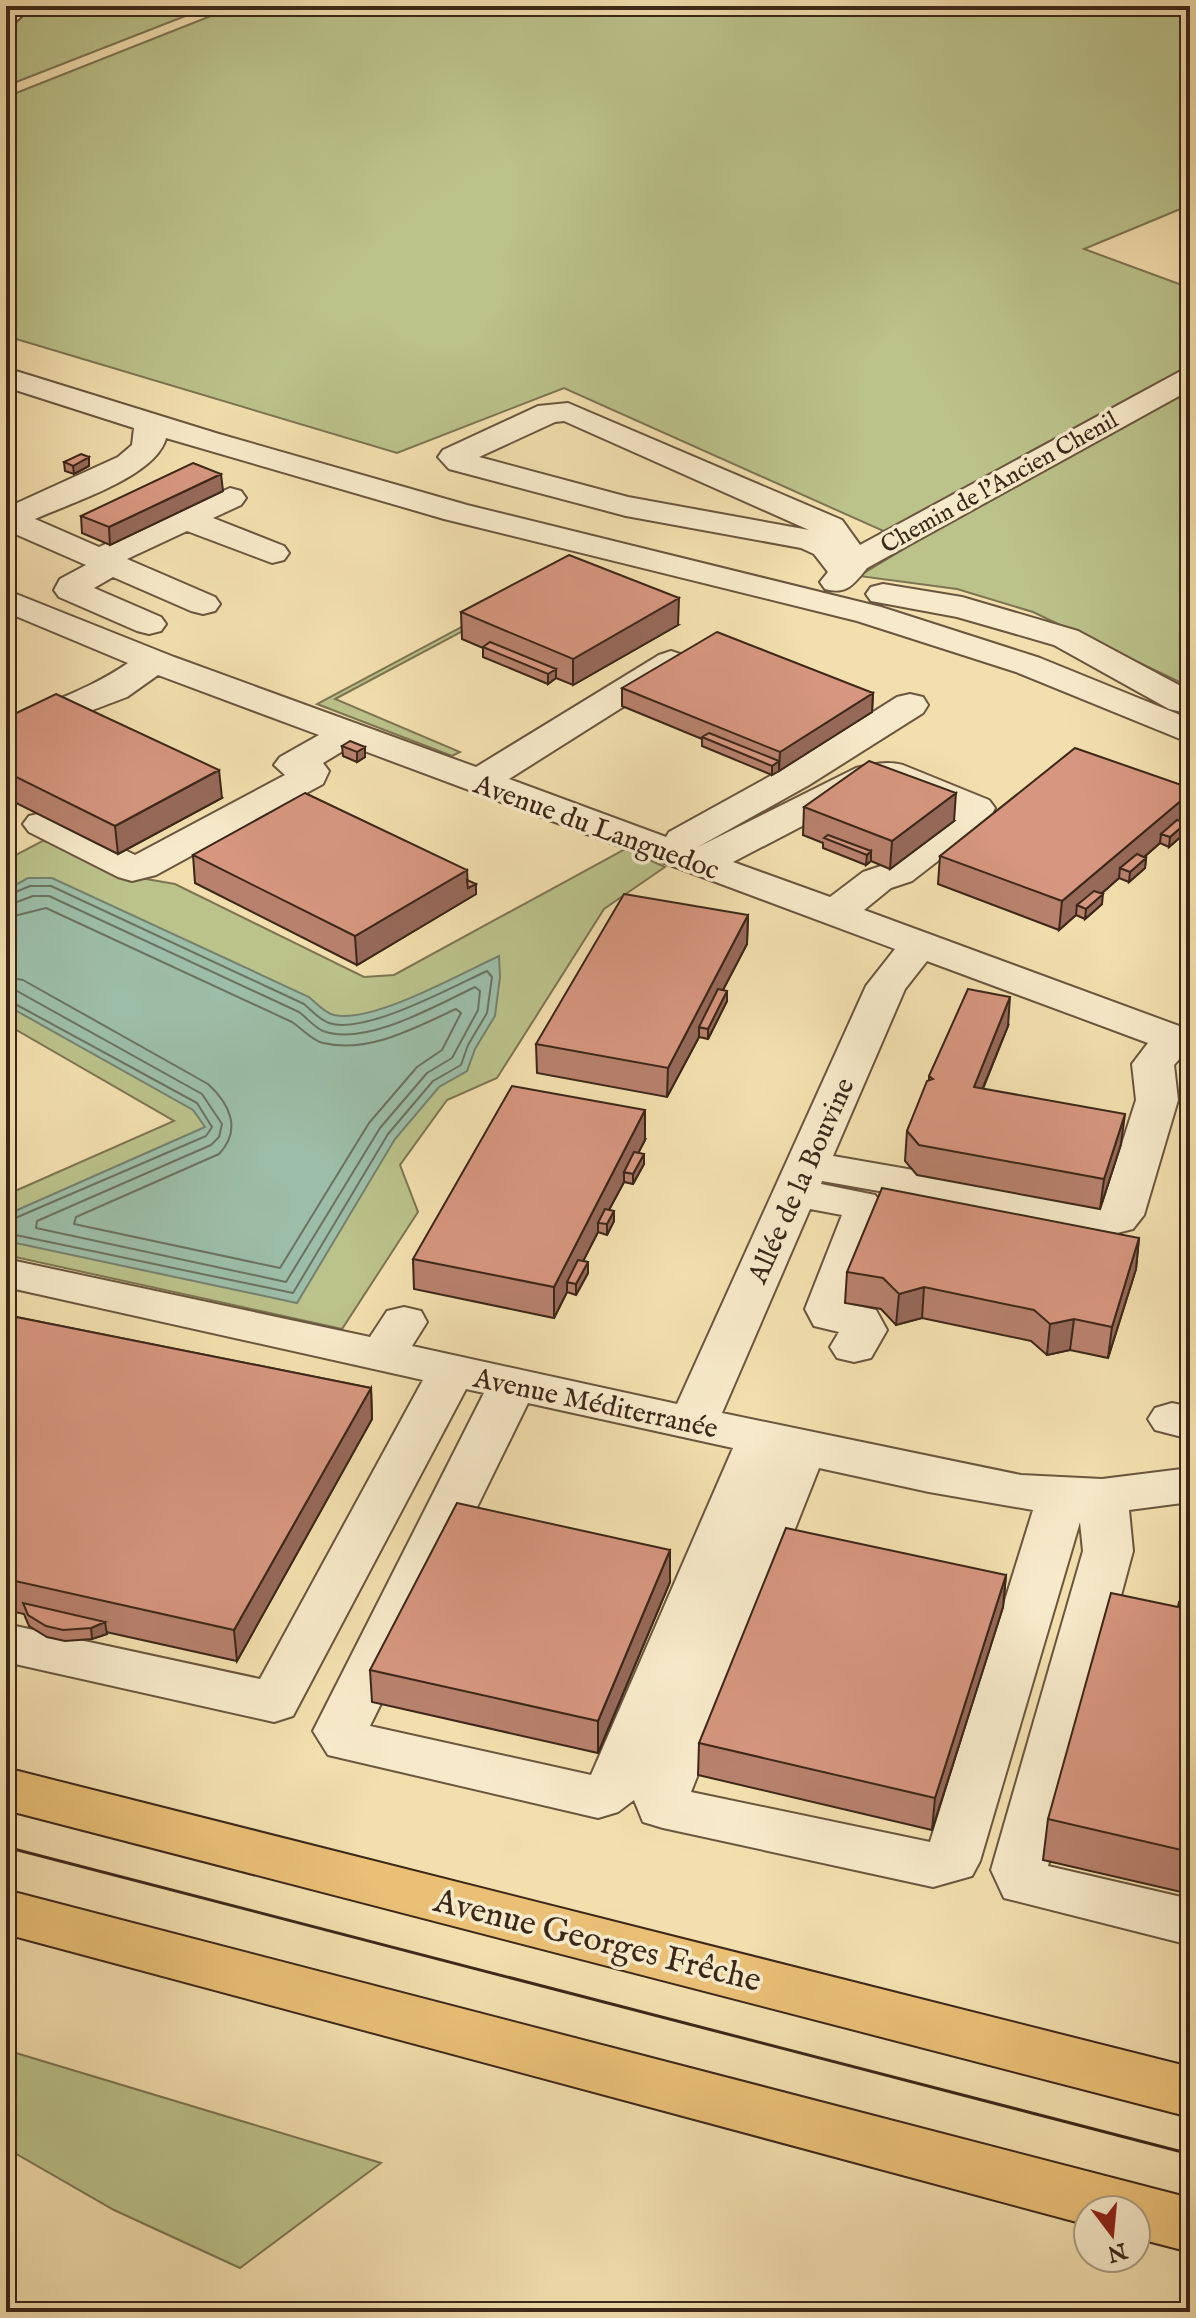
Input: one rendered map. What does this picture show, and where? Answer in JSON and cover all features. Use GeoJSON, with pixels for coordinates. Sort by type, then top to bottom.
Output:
{"type":"FeatureCollection","features":[{"type":"Feature","properties":{"kind":"main road","name":"Avenue Georges Frêche"},"geometry":{"type":"LineString","coordinates":[[6,1789],[1190,2092]]}},
{"type":"Feature","properties":{"kind":"main road"},"geometry":{"type":"LineString","coordinates":[[6,1912],[1073,2194]]}},
{"type":"Feature","properties":{"kind":"main road"},"geometry":{"type":"LineString","coordinates":[[1152,2215],[1190,2225]]}},
{"type":"Feature","properties":{"kind":"street"},"geometry":{"type":"LineString","coordinates":[[6,18],[20,6]]}},
{"type":"Feature","properties":{"kind":"street"},"geometry":{"type":"LineString","coordinates":[[6,362],[229,434],[233,436],[230,446]]}},
{"type":"Feature","properties":{"kind":"street"},"geometry":{"type":"LineString","coordinates":[[6,377],[456,512],[838,580],[939,635],[1175,717],[1190,743]]}},
{"type":"Feature","properties":{"kind":"street","name":"Chemin de l'Ancien Chenil"},"geometry":{"type":"LineString","coordinates":[[838,580],[1190,378]]}},
{"type":"Feature","properties":{"kind":"street"},"geometry":{"type":"LineString","coordinates":[[568,412],[834,530],[838,580],[822,544],[626,506],[460,462],[454,457],[549,413],[568,412]]}},
{"type":"Feature","properties":{"kind":"street"},"geometry":{"type":"LineString","coordinates":[[137,458],[152,437],[149,422]]}},
{"type":"Feature","properties":{"kind":"street"},"geometry":{"type":"LineString","coordinates":[[137,458],[172,456],[230,446]]}},
{"type":"Feature","properties":{"kind":"street"},"geometry":{"type":"LineString","coordinates":[[7,520],[137,458],[230,446]]}},
{"type":"Feature","properties":{"kind":"street"},"geometry":{"type":"LineString","coordinates":[[146,647],[71,590],[72,586],[106,562],[230,498]]}},
{"type":"Feature","properties":{"kind":"street"},"geometry":{"type":"LineString","coordinates":[[186,519],[272,553]]}},
{"type":"Feature","properties":{"kind":"street"},"geometry":{"type":"LineString","coordinates":[[7,520],[203,604]]}},
{"type":"Feature","properties":{"kind":"street"},"geometry":{"type":"LineString","coordinates":[[776,534],[812,520]]}},
{"type":"Feature","properties":{"kind":"street","name":"Avenue du Languedoc"},"geometry":{"type":"LineString","coordinates":[[6,600],[146,647],[348,733],[1182,1041]]}},
{"type":"Feature","properties":{"kind":"street"},"geometry":{"type":"LineString","coordinates":[[6,721],[146,647]]}},
{"type":"Feature","properties":{"kind":"street"},"geometry":{"type":"LineString","coordinates":[[6,738],[56,711],[114,689],[146,647]]}},
{"type":"Feature","properties":{"kind":"street"},"geometry":{"type":"LineString","coordinates":[[479,782],[686,652]]}},
{"type":"Feature","properties":{"kind":"street"},"geometry":{"type":"LineString","coordinates":[[664,850],[796,777],[910,705]]}},
{"type":"Feature","properties":{"kind":"street"},"geometry":{"type":"LineString","coordinates":[[42,824],[132,869],[142,867],[310,776],[310,771],[293,765],[348,733]]}},
{"type":"Feature","properties":{"kind":"street"},"geometry":{"type":"LineString","coordinates":[[700,864],[869,776],[890,773],[976,808],[975,814],[898,873],[877,880],[834,914]]}},
{"type":"Feature","properties":{"kind":"street","name":"Allée de la Bouvine"},"geometry":{"type":"LineString","coordinates":[[693,1423],[886,986],[919,945]]}},
{"type":"Feature","properties":{"kind":"street"},"geometry":{"type":"LineString","coordinates":[[800,1179],[877,1163],[1117,1219],[1122,1215],[1157,1100],[1153,1064],[1182,1041]]}},
{"type":"Feature","properties":{"kind":"street"},"geometry":{"type":"LineString","coordinates":[[800,1179],[866,1211],[828,1309],[831,1315],[859,1321],[863,1330],[854,1347]]}},
{"type":"Feature","properties":{"kind":"street","name":"Avenue Méditerranée"},"geometry":{"type":"LineString","coordinates":[[7,1276],[329,1344],[392,1339],[452,1371],[1021,1492],[1082,1495],[1190,1485]]}},
{"type":"Feature","properties":{"kind":"street"},"geometry":{"type":"LineString","coordinates":[[286,1378],[329,1344]]}},
{"type":"Feature","properties":{"kind":"street"},"geometry":{"type":"LineString","coordinates":[[6,1643],[274,1702],[452,1371]]}},
{"type":"Feature","properties":{"kind":"street"},"geometry":{"type":"LineString","coordinates":[[513,1384],[340,1731],[347,1741],[598,1797],[612,1790],[782,1443]]}},
{"type":"Feature","properties":{"kind":"street"},"geometry":{"type":"LineString","coordinates":[[782,1443],[661,1798],[663,1807],[933,1865],[952,1861],[1082,1495]]}},
{"type":"Feature","properties":{"kind":"street"},"geometry":{"type":"LineString","coordinates":[[1082,1495],[1108,1551],[1019,1870],[1024,1882],[1190,1922]]}},
{"type":"Feature","properties":{"kind":"green space"},"geometry":{"type":"Polygon","coordinates":[[[34,6],[211,6],[6,86],[6,29],[34,6]]]}},
{"type":"Feature","properties":{"kind":"green space"},"geometry":{"type":"Polygon","coordinates":[[[236,6],[1190,6],[1190,205],[1084,249],[1190,288],[1190,373],[890,534],[564,388],[397,453],[6,336],[6,97],[236,6]]]}},
{"type":"Feature","properties":{"kind":"green space"},"geometry":{"type":"Polygon","coordinates":[[[1190,388],[1190,687],[1033,612],[957,589],[859,576],[990,497],[1190,388]]]}},
{"type":"Feature","properties":{"kind":"green space"},"geometry":{"type":"Polygon","coordinates":[[[559,575],[564,577],[335,699],[460,752],[452,756],[317,704],[559,575]]]}},
{"type":"Feature","properties":{"kind":"green space"},"geometry":{"type":"Polygon","coordinates":[[[50,837],[129,876],[175,884],[364,977],[394,975],[625,849],[665,867],[604,909],[497,1078],[447,1100],[400,1165],[418,1212],[342,1329],[6,1255],[6,1231],[285,1291],[368,1028],[6,907],[6,860],[50,837]]]}},
{"type":"Feature","properties":{"kind":"green space"},"geometry":{"type":"Polygon","coordinates":[[[6,992],[227,1126],[6,1225],[6,1195],[174,1121],[6,1024],[6,992]]]}},
{"type":"Feature","properties":{"kind":"green space"},"geometry":{"type":"Polygon","coordinates":[[[6,2050],[381,2163],[240,2268],[114,2210],[6,2148],[6,2050]]]}},
{"type":"Feature","properties":{"kind":"water"},"geometry":{"type":"Polygon","coordinates":[[[28,878],[52,878],[309,997],[334,1015],[350,1016],[393,1005],[499,956],[495,1016],[475,1049],[467,1071],[439,1087],[395,1139],[297,1303],[6,1241],[6,1215],[205,1127],[193,1110],[6,1005],[6,890],[28,878]]]}},
{"type":"Feature","properties":{"kind":"building"},"geometry":{"type":"Polygon","coordinates":[[[81,454],[89,457],[73,466],[64,462],[81,454]]]}},
{"type":"Feature","properties":{"kind":"building"},"geometry":{"type":"Polygon","coordinates":[[[193,463],[221,474],[109,527],[81,516],[193,463]]]}},
{"type":"Feature","properties":{"kind":"building"},"geometry":{"type":"Polygon","coordinates":[[[569,555],[679,598],[573,659],[461,612],[569,555]]]}},
{"type":"Feature","properties":{"kind":"building"},"geometry":{"type":"Polygon","coordinates":[[[717,632],[873,693],[780,752],[622,688],[717,632]]]}},
{"type":"Feature","properties":{"kind":"building"},"geometry":{"type":"Polygon","coordinates":[[[490,642],[556,669],[548,674],[483,647],[490,642]]]}},
{"type":"Feature","properties":{"kind":"building"},"geometry":{"type":"Polygon","coordinates":[[[56,694],[219,770],[115,826],[6,772],[6,718],[56,694]]]}},
{"type":"Feature","properties":{"kind":"building"},"geometry":{"type":"Polygon","coordinates":[[[709,733],[779,761],[772,766],[702,737],[709,733]]]}},
{"type":"Feature","properties":{"kind":"building"},"geometry":{"type":"Polygon","coordinates":[[[350,741],[365,747],[357,752],[342,746],[350,741]]]}},
{"type":"Feature","properties":{"kind":"building"},"geometry":{"type":"Polygon","coordinates":[[[1075,748],[1190,788],[1190,793],[1062,901],[940,856],[1075,748]]]}},
{"type":"Feature","properties":{"kind":"building"},"geometry":{"type":"Polygon","coordinates":[[[869,761],[956,793],[892,841],[804,807],[869,761]]]}},
{"type":"Feature","properties":{"kind":"building"},"geometry":{"type":"Polygon","coordinates":[[[305,793],[467,870],[355,936],[193,855],[305,793]]]}},
{"type":"Feature","properties":{"kind":"building"},"geometry":{"type":"Polygon","coordinates":[[[1177,820],[1186,823],[1170,837],[1161,834],[1177,820]]]}},
{"type":"Feature","properties":{"kind":"building"},"geometry":{"type":"Polygon","coordinates":[[[828,835],[871,851],[867,855],[824,838],[828,835]]]}},
{"type":"Feature","properties":{"kind":"building"},"geometry":{"type":"Polygon","coordinates":[[[1137,854],[1146,858],[1130,872],[1120,868],[1137,854]]]}},
{"type":"Feature","properties":{"kind":"building"},"geometry":{"type":"Polygon","coordinates":[[[1094,891],[1103,894],[1086,909],[1077,905],[1094,891]]]}},
{"type":"Feature","properties":{"kind":"building"},"geometry":{"type":"Polygon","coordinates":[[[624,894],[748,915],[668,1068],[536,1044],[624,894]]]}},
{"type":"Feature","properties":{"kind":"building"},"geometry":{"type":"Polygon","coordinates":[[[718,989],[727,991],[708,1029],[699,1027],[718,989]]]}},
{"type":"Feature","properties":{"kind":"building"},"geometry":{"type":"Polygon","coordinates":[[[968,989],[1010,997],[974,1087],[1125,1114],[1104,1179],[919,1145],[907,1131],[927,1081],[933,1079],[929,1076],[968,989]]]}},
{"type":"Feature","properties":{"kind":"building"},"geometry":{"type":"Polygon","coordinates":[[[512,1086],[645,1110],[554,1287],[413,1259],[512,1086]]]}},
{"type":"Feature","properties":{"kind":"building"},"geometry":{"type":"Polygon","coordinates":[[[634,1152],[644,1154],[633,1174],[624,1172],[634,1152]]]}},
{"type":"Feature","properties":{"kind":"building"},"geometry":{"type":"Polygon","coordinates":[[[882,1188],[1139,1238],[1112,1327],[1074,1319],[1050,1324],[1034,1310],[924,1287],[899,1294],[883,1278],[847,1272],[882,1188]]]}},
{"type":"Feature","properties":{"kind":"building"},"geometry":{"type":"Polygon","coordinates":[[[605,1209],[614,1211],[607,1224],[598,1223],[605,1209]]]}},
{"type":"Feature","properties":{"kind":"building"},"geometry":{"type":"Polygon","coordinates":[[[578,1260],[588,1262],[576,1284],[567,1282],[578,1260]]]}},
{"type":"Feature","properties":{"kind":"building"},"geometry":{"type":"Polygon","coordinates":[[[6,1315],[371,1388],[234,1630],[6,1579],[6,1315]]]}},
{"type":"Feature","properties":{"kind":"building"},"geometry":{"type":"Polygon","coordinates":[[[457,1503],[670,1550],[598,1721],[370,1670],[457,1503]]]}},
{"type":"Feature","properties":{"kind":"building"},"geometry":{"type":"Polygon","coordinates":[[[786,1528],[1006,1575],[935,1798],[699,1743],[786,1528]]]}},
{"type":"Feature","properties":{"kind":"building"},"geometry":{"type":"Polygon","coordinates":[[[1111,1593],[1178,1607],[1179,1602],[1190,1604],[1190,1852],[1048,1819],[1111,1593]]]}},
{"type":"Feature","properties":{"kind":"building"},"geometry":{"type":"Polygon","coordinates":[[[23,1603],[105,1622],[91,1628],[63,1630],[46,1626],[28,1615],[23,1603]]]}},
{"type":"Feature","properties":{"kind":"tram line"},"geometry":{"type":"LineString","coordinates":[[6,1847],[1190,2154]]}}]}
